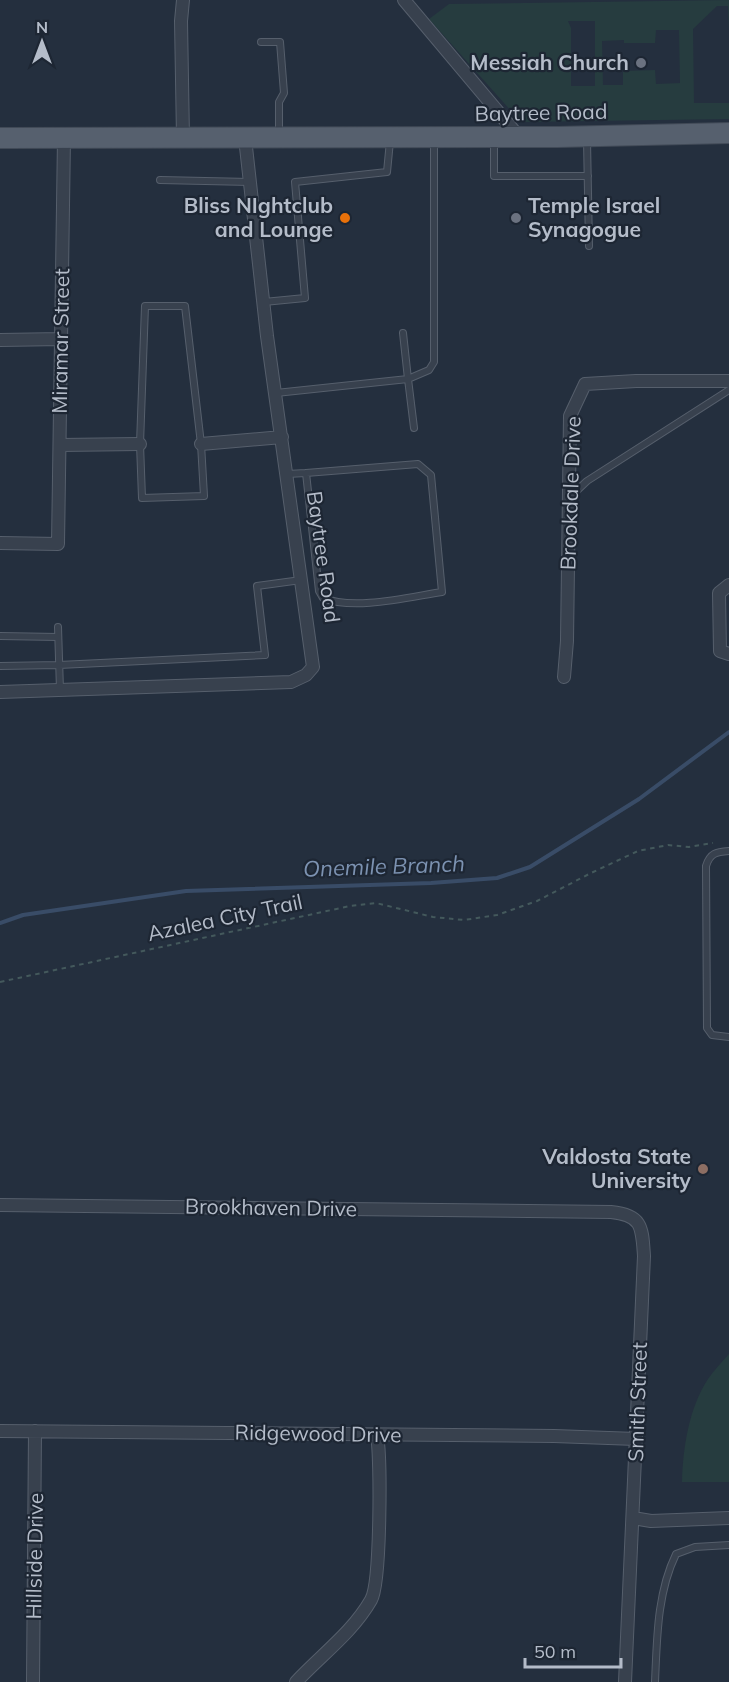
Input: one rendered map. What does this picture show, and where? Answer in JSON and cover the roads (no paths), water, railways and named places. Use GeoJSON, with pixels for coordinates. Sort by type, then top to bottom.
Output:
{"type":"FeatureCollection","features":[{"type":"Feature","properties":{"kind":"main road","name":"Baytree Road"},"geometry":{"type":"LineString","coordinates":[[0,138],[520,138],[729,134]]}},
{"type":"Feature","properties":{"kind":"street"},"geometry":{"type":"LineString","coordinates":[[183,0],[181,21],[183,138]]}},
{"type":"Feature","properties":{"kind":"street"},"geometry":{"type":"LineString","coordinates":[[404,0],[520,138]]}},
{"type":"Feature","properties":{"kind":"street","name":"Miramar Street"},"geometry":{"type":"LineString","coordinates":[[0,543],[58,544],[63,138]]}},
{"type":"Feature","properties":{"kind":"street","name":"Baytree Road"},"geometry":{"type":"LineString","coordinates":[[0,692],[291,682],[306,675],[313,667],[264,302],[245,138]]}},
{"type":"Feature","properties":{"kind":"street"},"geometry":{"type":"LineString","coordinates":[[0,340],[62,339]]}},
{"type":"Feature","properties":{"kind":"street","name":"Brookdale Drive"},"geometry":{"type":"LineString","coordinates":[[564,677],[567,641],[570,416],[585,384],[636,381],[729,381]]}},
{"type":"Feature","properties":{"kind":"street"},"geometry":{"type":"LineString","coordinates":[[201,444],[282,437]]}},
{"type":"Feature","properties":{"kind":"street"},"geometry":{"type":"LineString","coordinates":[[60,445],[140,444]]}},
{"type":"Feature","properties":{"kind":"street"},"geometry":{"type":"LineString","coordinates":[[729,585],[719,592],[720,651],[729,654]]}},
{"type":"Feature","properties":{"kind":"street","name":"Brookhaven Drive"},"geometry":{"type":"LineString","coordinates":[[0,1205],[542,1211]]}},
{"type":"Feature","properties":{"kind":"street","name":"Smith Street"},"geometry":{"type":"LineString","coordinates":[[542,1211],[620,1213],[632,1216],[642,1227],[644,1256],[625,1682]]}},
{"type":"Feature","properties":{"kind":"street","name":"Ridgewood Drive"},"geometry":{"type":"LineString","coordinates":[[0,1431],[636,1438]]}},
{"type":"Feature","properties":{"kind":"street","name":"Hillside Drive"},"geometry":{"type":"LineString","coordinates":[[33,1682],[35,1431]]}},
{"type":"Feature","properties":{"kind":"street"},"geometry":{"type":"LineString","coordinates":[[296,1682],[354,1624],[373,1598],[378,1537],[380,1451],[376,1435]]}},
{"type":"Feature","properties":{"kind":"street"},"geometry":{"type":"LineString","coordinates":[[633,1518],[651,1521],[729,1518]]}},
{"type":"Feature","properties":{"kind":"lane"},"geometry":{"type":"LineString","coordinates":[[261,42],[280,42],[284,93],[279,102],[279,138]]}},
{"type":"Feature","properties":{"kind":"lane"},"geometry":{"type":"LineString","coordinates":[[587,137],[590,246]]}},
{"type":"Feature","properties":{"kind":"lane"},"geometry":{"type":"LineString","coordinates":[[264,302],[304,298],[294,182],[387,172],[390,138]]}},
{"type":"Feature","properties":{"kind":"lane"},"geometry":{"type":"LineString","coordinates":[[276,393],[408,379],[429,370],[434,362],[434,138]]}},
{"type":"Feature","properties":{"kind":"lane"},"geometry":{"type":"LineString","coordinates":[[494,138],[494,176],[588,176]]}},
{"type":"Feature","properties":{"kind":"lane"},"geometry":{"type":"LineString","coordinates":[[160,180],[250,182]]}},
{"type":"Feature","properties":{"kind":"lane"},"geometry":{"type":"LineString","coordinates":[[145,306],[185,306],[201,444],[204,496],[142,498],[140,444],[145,306]]}},
{"type":"Feature","properties":{"kind":"lane"},"geometry":{"type":"LineString","coordinates":[[403,333],[414,428]]}},
{"type":"Feature","properties":{"kind":"lane"},"geometry":{"type":"LineString","coordinates":[[568,498],[587,481],[729,390]]}},
{"type":"Feature","properties":{"kind":"lane"},"geometry":{"type":"LineString","coordinates":[[287,474],[306,472],[418,464],[426,470],[431,475],[442,592],[369,602],[330,601],[323,598],[319,591],[306,472]]}},
{"type":"Feature","properties":{"kind":"lane"},"geometry":{"type":"LineString","coordinates":[[0,666],[265,655],[257,586],[301,580]]}},
{"type":"Feature","properties":{"kind":"lane"},"geometry":{"type":"LineString","coordinates":[[58,627],[60,690]]}},
{"type":"Feature","properties":{"kind":"lane"},"geometry":{"type":"LineString","coordinates":[[0,636],[58,637]]}},
{"type":"Feature","properties":{"kind":"lane"},"geometry":{"type":"LineString","coordinates":[[729,850],[716,852],[708,858],[706,889],[707,1028],[712,1035],[729,1037]]}},
{"type":"Feature","properties":{"kind":"lane"},"geometry":{"type":"LineString","coordinates":[[655,1682],[657,1638],[666,1573],[676,1554],[694,1546],[729,1545]]}},
{"type":"Feature","properties":{"kind":"waterway","name":"Onemile Branch"},"geometry":{"type":"LineString","coordinates":[[0,923],[23,915],[186,891],[431,883],[497,878],[530,867],[639,799],[729,732]]}},
{"type":"Feature","properties":{"kind":"place","name":"Messiah Church"},"geometry":{"type":"Point","coordinates":[641,63]}},
{"type":"Feature","properties":{"kind":"place","name":"Bliss NIghtclub and Lounge"},"geometry":{"type":"Point","coordinates":[345,218]}},
{"type":"Feature","properties":{"kind":"place","name":"Temple Israel Synagogue"},"geometry":{"type":"Point","coordinates":[516,218]}},
{"type":"Feature","properties":{"kind":"place","name":"Valdosta State University"},"geometry":{"type":"Point","coordinates":[703,1169]}}]}
